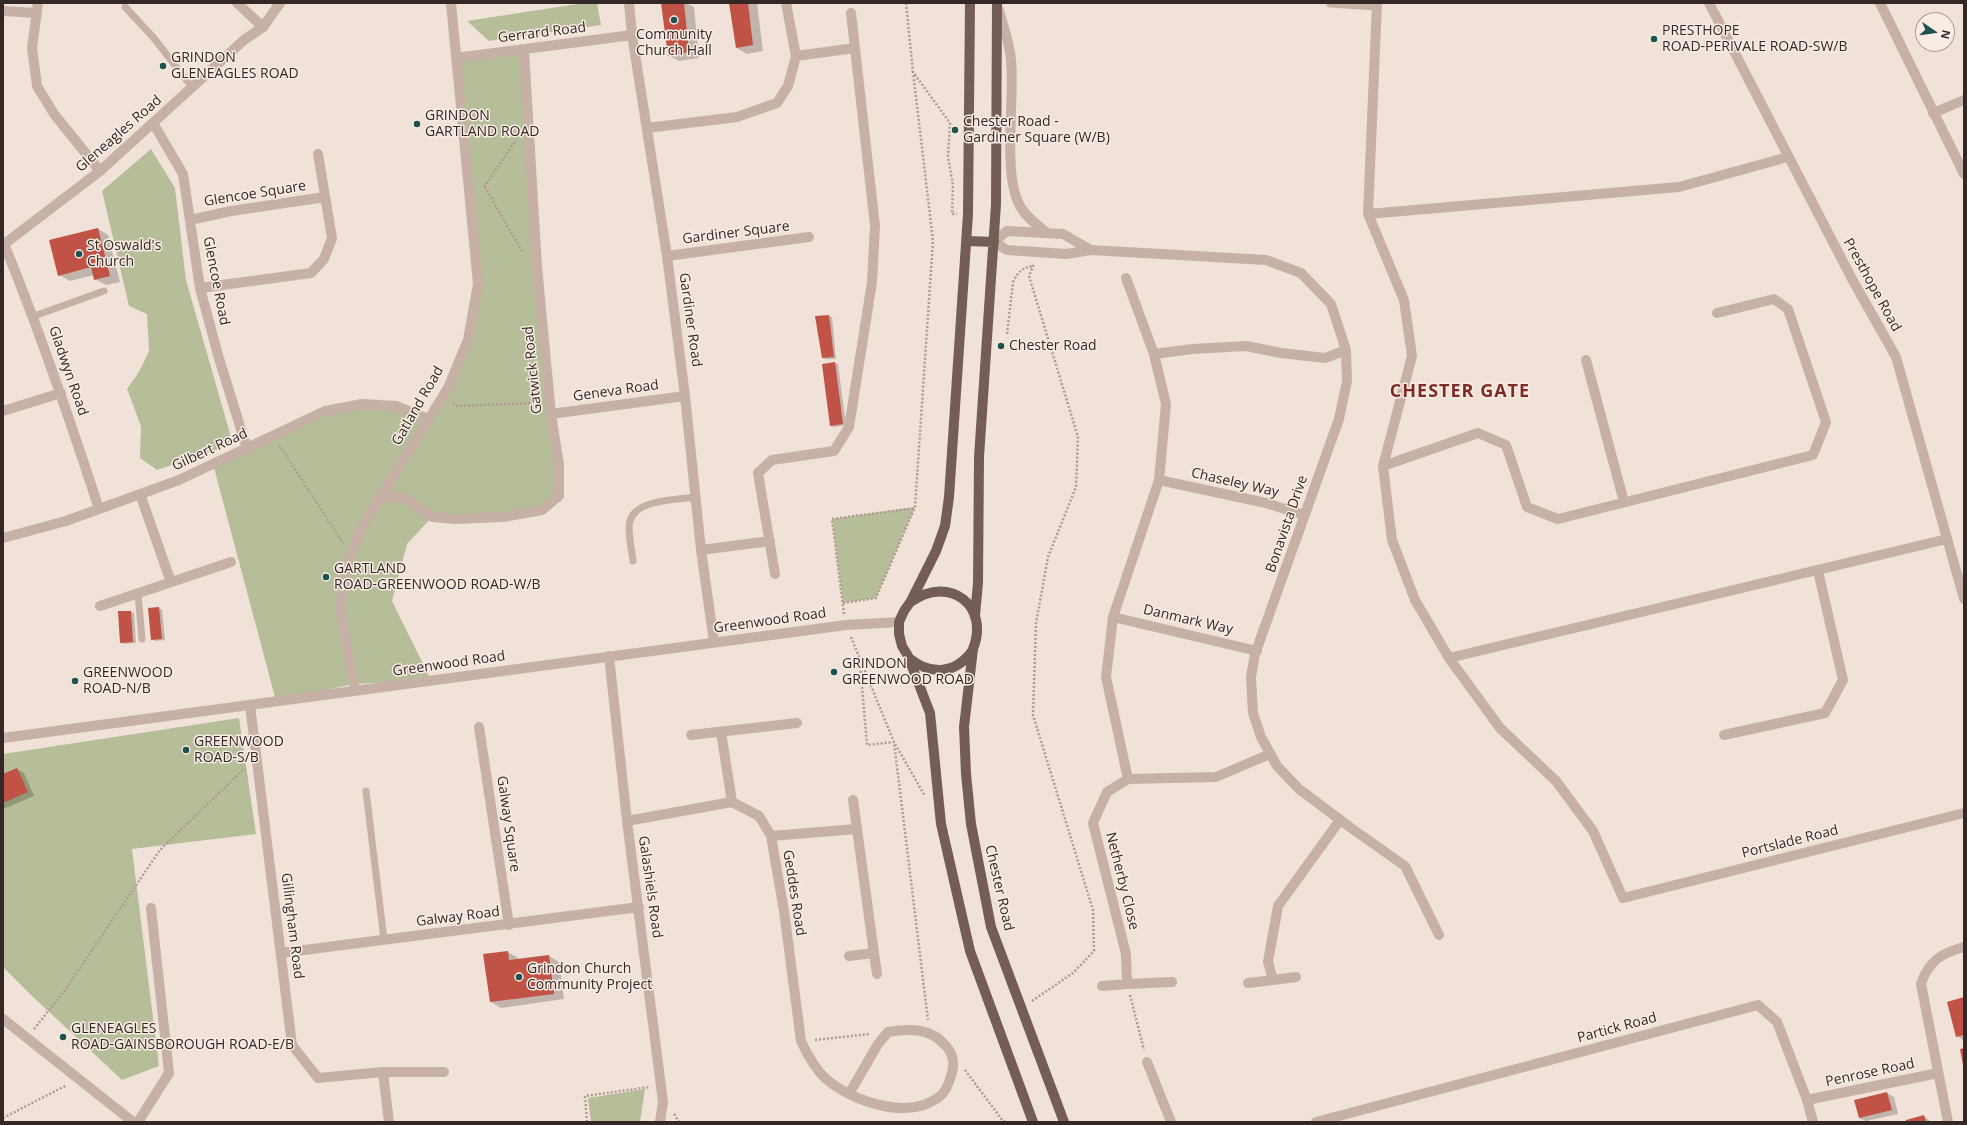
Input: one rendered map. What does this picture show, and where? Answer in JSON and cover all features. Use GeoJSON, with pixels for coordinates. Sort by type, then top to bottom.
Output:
{"type":"FeatureCollection","features":[{"type":"Feature","properties":{"kind":"main road"},"geometry":{"type":"LineString","coordinates":[[970,3],[967,241],[953,454],[945,526],[936,551],[899,622],[899,634],[902,646],[908,656],[930,713],[941,824],[970,951],[1033,1122]]}},
{"type":"Feature","properties":{"kind":"main road","name":"Chester Road"},"geometry":{"type":"LineString","coordinates":[[997,4],[994,242],[979,457],[978,583],[975,615],[978,626],[977,638],[973,650],[964,728],[966,774],[971,824],[991,927],[1064,1122]]}},
{"type":"Feature","properties":{"kind":"main road"},"geometry":{"type":"LineString","coordinates":[[967,241],[994,242]]}},
{"type":"Feature","properties":{"kind":"main road"},"geometry":{"type":"LineString","coordinates":[[911,601],[922,594],[934,591],[947,592],[968,603],[975,615]]}},
{"type":"Feature","properties":{"kind":"main road"},"geometry":{"type":"LineString","coordinates":[[908,656],[918,665],[930,669],[943,670],[956,666],[965,661],[973,650]]}},
{"type":"Feature","properties":{"kind":"street"},"geometry":{"type":"LineString","coordinates":[[237,3],[263,27]]}},
{"type":"Feature","properties":{"kind":"street","name":"Gleneagles Road"},"geometry":{"type":"LineString","coordinates":[[4,245],[100,171],[244,40],[263,27],[280,3]]}},
{"type":"Feature","properties":{"kind":"street","name":"Gatland Road"},"geometry":{"type":"LineString","coordinates":[[355,690],[340,608],[346,569],[362,527],[448,388],[468,340],[478,284],[451,3]]}},
{"type":"Feature","properties":{"kind":"street","name":"Gardiner Road"},"geometry":{"type":"LineString","coordinates":[[629,3],[632,35],[667,256],[685,396],[700,550],[714,642]]}},
{"type":"Feature","properties":{"kind":"street"},"geometry":{"type":"LineString","coordinates":[[647,128],[737,117],[777,103],[788,86],[796,56],[786,3]]}},
{"type":"Feature","properties":{"kind":"street","name":"Presthope Road"},"geometry":{"type":"LineString","coordinates":[[1709,3],[1788,157],[1896,357],[1964,599]]}},
{"type":"Feature","properties":{"kind":"street"},"geometry":{"type":"LineString","coordinates":[[1880,3],[1964,174]]}},
{"type":"Feature","properties":{"kind":"street"},"geometry":{"type":"LineString","coordinates":[[997,4],[1012,60],[1011,156],[1014,188],[1020,206],[1028,217],[1046,232]]}},
{"type":"Feature","properties":{"kind":"street"},"geometry":{"type":"LineString","coordinates":[[1377,5],[1368,214],[1404,300],[1412,356],[1383,466],[1392,540],[1415,600],[1449,658],[1947,539]]}},
{"type":"Feature","properties":{"kind":"street"},"geometry":{"type":"LineString","coordinates":[[3,11],[37,8],[32,48],[37,86],[54,114],[100,171]]}},
{"type":"Feature","properties":{"kind":"street"},"geometry":{"type":"LineString","coordinates":[[775,574],[758,473],[772,460],[834,451],[849,427],[872,282],[876,226],[851,13]]}},
{"type":"Feature","properties":{"kind":"street","name":"Gerrard Road"},"geometry":{"type":"LineString","coordinates":[[456,58],[632,35]]}},
{"type":"Feature","properties":{"kind":"street"},"geometry":{"type":"LineString","coordinates":[[796,56],[855,48]]}},
{"type":"Feature","properties":{"kind":"street","name":"Gatwick Road"},"geometry":{"type":"LineString","coordinates":[[380,496],[405,498],[432,517],[456,519],[504,517],[542,510],[559,496],[559,465],[551,414],[537,267],[524,50]]}},
{"type":"Feature","properties":{"kind":"street"},"geometry":{"type":"LineString","coordinates":[[1933,113],[1964,100]]}},
{"type":"Feature","properties":{"kind":"street","name":"Glencoe Road"},"geometry":{"type":"LineString","coordinates":[[153,123],[183,174],[200,288],[218,355],[247,449]]}},
{"type":"Feature","properties":{"kind":"street","name":"Glencoe Square"},"geometry":{"type":"LineString","coordinates":[[200,288],[310,273],[324,259],[332,238],[318,154]]}},
{"type":"Feature","properties":{"kind":"street"},"geometry":{"type":"LineString","coordinates":[[1368,214],[1680,187],[1788,157]]}},
{"type":"Feature","properties":{"kind":"street","name":"Glencoe Square"},"geometry":{"type":"LineString","coordinates":[[190,220],[231,211],[325,197]]}},
{"type":"Feature","properties":{"kind":"street","name":"Bonavista Drive"},"geometry":{"type":"LineString","coordinates":[[1091,250],[1063,234],[1046,232],[1007,231],[994,242],[1007,250],[1035,253],[1066,254],[1091,250],[1266,260],[1301,273],[1331,304],[1346,350],[1347,381],[1338,419],[1257,651],[1251,677],[1253,713],[1261,737],[1277,766],[1299,789],[1405,866],[1438,935]]}},
{"type":"Feature","properties":{"kind":"street","name":"Gardiner Square"},"geometry":{"type":"LineString","coordinates":[[667,256],[809,238]]}},
{"type":"Feature","properties":{"kind":"street","name":"Gladwyn Road"},"geometry":{"type":"LineString","coordinates":[[4,245],[34,316],[99,509]]}},
{"type":"Feature","properties":{"kind":"street"},"geometry":{"type":"LineString","coordinates":[[1126,278],[1154,354],[1166,404],[1159,480],[1113,617],[1106,677],[1128,779],[1216,777],[1270,754]]}},
{"type":"Feature","properties":{"kind":"street"},"geometry":{"type":"LineString","coordinates":[[1383,466],[1478,433],[1506,445],[1527,507],[1558,519],[1813,456],[1826,422],[1788,309],[1774,299],[1717,313]]}},
{"type":"Feature","properties":{"kind":"street"},"geometry":{"type":"LineString","coordinates":[[1154,354],[1192,349],[1246,346],[1281,353],[1325,358],[1346,350]]}},
{"type":"Feature","properties":{"kind":"street"},"geometry":{"type":"LineString","coordinates":[[1586,360],[1624,502]]}},
{"type":"Feature","properties":{"kind":"street"},"geometry":{"type":"LineString","coordinates":[[3,411],[61,393]]}},
{"type":"Feature","properties":{"kind":"street","name":"Geneva Road"},"geometry":{"type":"LineString","coordinates":[[551,414],[685,396]]}},
{"type":"Feature","properties":{"kind":"street","name":"Gilbert Road"},"geometry":{"type":"LineString","coordinates":[[3,538],[66,521],[179,480],[325,411],[362,404],[396,406],[428,419]]}},
{"type":"Feature","properties":{"kind":"street","name":"Chaseley Way"},"geometry":{"type":"LineString","coordinates":[[1159,480],[1266,503],[1304,516]]}},
{"type":"Feature","properties":{"kind":"street"},"geometry":{"type":"LineString","coordinates":[[140,494],[171,582]]}},
{"type":"Feature","properties":{"kind":"street"},"geometry":{"type":"LineString","coordinates":[[700,550],[770,541]]}},
{"type":"Feature","properties":{"kind":"street"},"geometry":{"type":"LineString","coordinates":[[100,606],[230,562]]}},
{"type":"Feature","properties":{"kind":"street"},"geometry":{"type":"LineString","coordinates":[[1724,735],[1825,712],[1843,680],[1818,571]]}},
{"type":"Feature","properties":{"kind":"street","name":"Danmark Way"},"geometry":{"type":"LineString","coordinates":[[1113,617],[1257,651]]}},
{"type":"Feature","properties":{"kind":"street","name":"Greenwood Road"},"geometry":{"type":"LineString","coordinates":[[3,738],[714,642],[846,625],[899,622]]}},
{"type":"Feature","properties":{"kind":"street","name":"Galashiels Road"},"geometry":{"type":"LineString","coordinates":[[609,656],[627,821],[663,1102],[660,1122]]}},
{"type":"Feature","properties":{"kind":"street","name":"Portslade Road"},"geometry":{"type":"LineString","coordinates":[[1449,658],[1500,728],[1556,781],[1593,831],[1623,898],[1964,813]]}},
{"type":"Feature","properties":{"kind":"street","name":"Gillingham Road"},"geometry":{"type":"LineString","coordinates":[[250,705],[292,1045],[318,1078],[383,1072],[444,1072]]}},
{"type":"Feature","properties":{"kind":"street"},"geometry":{"type":"LineString","coordinates":[[691,735],[797,723]]}},
{"type":"Feature","properties":{"kind":"street","name":"Galway Square"},"geometry":{"type":"LineString","coordinates":[[479,727],[508,925]]}},
{"type":"Feature","properties":{"kind":"street"},"geometry":{"type":"LineString","coordinates":[[627,821],[732,802],[720,732]]}},
{"type":"Feature","properties":{"kind":"street","name":"Netherby Close"},"geometry":{"type":"LineString","coordinates":[[1127,984],[1126,954],[1093,823],[1107,792],[1128,779]]}},
{"type":"Feature","properties":{"kind":"street"},"geometry":{"type":"LineString","coordinates":[[853,800],[877,974]]}},
{"type":"Feature","properties":{"kind":"street","name":"Geddes Road"},"geometry":{"type":"LineString","coordinates":[[732,802],[758,816],[771,836],[784,911],[801,1041],[809,1058],[826,1078],[849,1094],[864,1102],[904,1108],[925,1104],[940,1097],[948,1084],[953,1069],[953,1054]]}},
{"type":"Feature","properties":{"kind":"street"},"geometry":{"type":"LineString","coordinates":[[1273,980],[1268,962],[1278,906],[1340,820]]}},
{"type":"Feature","properties":{"kind":"street"},"geometry":{"type":"LineString","coordinates":[[771,836],[856,829]]}},
{"type":"Feature","properties":{"kind":"street","name":"Galway Road"},"geometry":{"type":"LineString","coordinates":[[281,953],[639,907]]}},
{"type":"Feature","properties":{"kind":"street"},"geometry":{"type":"LineString","coordinates":[[138,1122],[169,1073],[151,908]]}},
{"type":"Feature","properties":{"kind":"street"},"geometry":{"type":"LineString","coordinates":[[1948,1122],[1921,984],[1926,970],[1947,951],[1964,947]]}},
{"type":"Feature","properties":{"kind":"street"},"geometry":{"type":"LineString","coordinates":[[849,956],[874,953]]}},
{"type":"Feature","properties":{"kind":"street"},"geometry":{"type":"LineString","coordinates":[[1248,983],[1296,977]]}},
{"type":"Feature","properties":{"kind":"street"},"geometry":{"type":"LineString","coordinates":[[1102,986],[1172,982]]}},
{"type":"Feature","properties":{"kind":"street","name":"Partick Road"},"geometry":{"type":"LineString","coordinates":[[1316,1122],[1758,1005],[1777,1022],[1807,1100],[1813,1122]]}},
{"type":"Feature","properties":{"kind":"street"},"geometry":{"type":"LineString","coordinates":[[3,1019],[133,1122]]}},
{"type":"Feature","properties":{"kind":"street"},"geometry":{"type":"LineString","coordinates":[[849,1094],[878,1044],[888,1032],[901,1030],[929,1032],[941,1039],[953,1054]]}},
{"type":"Feature","properties":{"kind":"street"},"geometry":{"type":"LineString","coordinates":[[1147,1062],[1171,1122]]}},
{"type":"Feature","properties":{"kind":"street"},"geometry":{"type":"LineString","coordinates":[[383,1072],[389,1122]]}},
{"type":"Feature","properties":{"kind":"street","name":"Penrose Road"},"geometry":{"type":"LineString","coordinates":[[1807,1100],[1938,1073]]}},
{"type":"Feature","properties":{"kind":"lane"},"geometry":{"type":"LineString","coordinates":[[1330,4],[1377,5]]}},
{"type":"Feature","properties":{"kind":"lane"},"geometry":{"type":"LineString","coordinates":[[125,7],[153,37],[192,87]]}},
{"type":"Feature","properties":{"kind":"lane"},"geometry":{"type":"LineString","coordinates":[[34,316],[104,291]]}},
{"type":"Feature","properties":{"kind":"lane"},"geometry":{"type":"LineString","coordinates":[[633,562],[630,522],[636,511],[645,504],[695,497]]}},
{"type":"Feature","properties":{"kind":"lane"},"geometry":{"type":"LineString","coordinates":[[138,593],[142,639]]}},
{"type":"Feature","properties":{"kind":"lane"},"geometry":{"type":"LineString","coordinates":[[366,791],[384,940]]}},
{"type":"Feature","properties":{"kind":"path"},"geometry":{"type":"LineString","coordinates":[[843,603],[876,598],[915,507],[933,241],[906,3]]}},
{"type":"Feature","properties":{"kind":"path"},"geometry":{"type":"LineString","coordinates":[[913,72],[950,123],[948,158],[953,185],[952,214],[968,214]]}},
{"type":"Feature","properties":{"kind":"path"},"geometry":{"type":"LineString","coordinates":[[469,189],[485,187],[523,130],[529,128]]}},
{"type":"Feature","properties":{"kind":"path"},"geometry":{"type":"LineString","coordinates":[[485,187],[527,261],[537,267]]}},
{"type":"Feature","properties":{"kind":"path"},"geometry":{"type":"LineString","coordinates":[[1021,1009],[1073,972],[1094,950],[1093,910],[1033,715],[1036,623],[1048,557],[1076,487],[1078,438],[1029,276],[1034,266],[1035,253]]}},
{"type":"Feature","properties":{"kind":"path"},"geometry":{"type":"LineString","coordinates":[[1007,334],[1013,282],[1017,274],[1023,268],[1034,266]]}},
{"type":"Feature","properties":{"kind":"path"},"geometry":{"type":"LineString","coordinates":[[442,397],[458,406],[550,403]]}},
{"type":"Feature","properties":{"kind":"path"},"geometry":{"type":"LineString","coordinates":[[274,436],[351,555]]}},
{"type":"Feature","properties":{"kind":"path"},"geometry":{"type":"LineString","coordinates":[[915,507],[832,519],[846,625],[859,660],[894,742],[925,797]]}},
{"type":"Feature","properties":{"kind":"path"},"geometry":{"type":"LineString","coordinates":[[859,660],[867,745],[894,742]]}},
{"type":"Feature","properties":{"kind":"path"},"geometry":{"type":"LineString","coordinates":[[894,742],[929,1032]]}},
{"type":"Feature","properties":{"kind":"path"},"geometry":{"type":"LineString","coordinates":[[27,1038],[65,990],[160,850],[242,771],[257,764]]}},
{"type":"Feature","properties":{"kind":"path"},"geometry":{"type":"LineString","coordinates":[[1127,984],[1147,1062]]}},
{"type":"Feature","properties":{"kind":"path"},"geometry":{"type":"LineString","coordinates":[[801,1041],[888,1032]]}},
{"type":"Feature","properties":{"kind":"path"},"geometry":{"type":"LineString","coordinates":[[953,1054],[1003,1121],[1007,1122]]}},
{"type":"Feature","properties":{"kind":"path"},"geometry":{"type":"LineString","coordinates":[[3,1118],[78,1079]]}},
{"type":"Feature","properties":{"kind":"path"},"geometry":{"type":"LineString","coordinates":[[588,1122],[585,1096],[661,1085]]}},
{"type":"Feature","properties":{"kind":"green space"},"geometry":{"type":"Polygon","coordinates":[[[584,3],[597,3],[601,25],[489,41],[467,21],[584,3]]]}},
{"type":"Feature","properties":{"kind":"green space"},"geometry":{"type":"Polygon","coordinates":[[[524,50],[559,496],[542,510],[432,517],[407,544],[392,601],[431,680],[354,684],[276,701],[213,464],[325,411],[396,406],[427,419],[468,340],[478,284],[456,58],[524,50]]]}},
{"type":"Feature","properties":{"kind":"green space"},"geometry":{"type":"Polygon","coordinates":[[[151,149],[175,188],[186,280],[233,444],[157,470],[140,458],[141,426],[127,389],[139,372],[149,351],[147,314],[129,306],[102,191],[151,149]]]}},
{"type":"Feature","properties":{"kind":"green space"},"geometry":{"type":"Polygon","coordinates":[[[915,507],[876,598],[843,603],[832,519],[915,507]]]}},
{"type":"Feature","properties":{"kind":"green space"},"geometry":{"type":"Polygon","coordinates":[[[239,718],[256,834],[132,849],[159,1066],[122,1080],[3,967],[3,754],[239,718]]]}},
{"type":"Feature","properties":{"kind":"green space"},"geometry":{"type":"Polygon","coordinates":[[[645,1089],[640,1122],[591,1122],[588,1098],[645,1089]]]}},
{"type":"Feature","properties":{"kind":"building"},"geometry":{"type":"Polygon","coordinates":[[[661,3],[684,3],[689,52],[668,56],[661,3]]]}},
{"type":"Feature","properties":{"kind":"building"},"geometry":{"type":"Polygon","coordinates":[[[729,3],[748,3],[753,45],[736,48],[729,3]]]}},
{"type":"Feature","properties":{"kind":"building","name":"St Oswald's Church"},"geometry":{"type":"Polygon","coordinates":[[[98,228],[110,276],[94,280],[91,267],[58,276],[49,240],[98,228]]]}},
{"type":"Feature","properties":{"kind":"building"},"geometry":{"type":"Polygon","coordinates":[[[829,315],[834,357],[822,358],[815,316],[829,315]]]}},
{"type":"Feature","properties":{"kind":"building"},"geometry":{"type":"Polygon","coordinates":[[[835,362],[843,424],[830,426],[822,364],[835,362]]]}},
{"type":"Feature","properties":{"kind":"building"},"geometry":{"type":"Polygon","coordinates":[[[159,607],[162,639],[151,640],[148,608],[159,607]]]}},
{"type":"Feature","properties":{"kind":"building"},"geometry":{"type":"Polygon","coordinates":[[[118,611],[131,611],[133,642],[120,643],[118,611]]]}},
{"type":"Feature","properties":{"kind":"building"},"geometry":{"type":"Polygon","coordinates":[[[17,768],[28,792],[3,803],[3,774],[17,768]]]}},
{"type":"Feature","properties":{"kind":"building","name":"Grindon Church Community Project"},"geometry":{"type":"Polygon","coordinates":[[[508,951],[509,960],[549,955],[554,994],[490,1002],[483,954],[508,951]]]}},
{"type":"Feature","properties":{"kind":"building"},"geometry":{"type":"Polygon","coordinates":[[[1964,997],[1964,1035],[1956,1037],[1947,1002],[1964,997]]]}},
{"type":"Feature","properties":{"kind":"building"},"geometry":{"type":"Polygon","coordinates":[[[1964,1048],[1964,1065],[1963,1065],[1960,1049],[1964,1048]]]}},
{"type":"Feature","properties":{"kind":"building"},"geometry":{"type":"Polygon","coordinates":[[[1887,1092],[1892,1110],[1859,1118],[1854,1100],[1887,1092]]]}},
{"type":"Feature","properties":{"kind":"building"},"geometry":{"type":"Polygon","coordinates":[[[1924,1115],[1926,1122],[1906,1122],[1906,1120],[1924,1115]]]}},
{"type":"Feature","properties":{"kind":"place","name":"Community Church Hall"},"geometry":{"type":"Point","coordinates":[674,20]}},
{"type":"Feature","properties":{"kind":"place","name":"PRESTHOPE ROAD-PERIVALE ROAD-SW/B"},"geometry":{"type":"Point","coordinates":[1654,39]}},
{"type":"Feature","properties":{"kind":"place","name":"GRINDON GLENEAGLES ROAD"},"geometry":{"type":"Point","coordinates":[163,66]}},
{"type":"Feature","properties":{"kind":"place","name":"GRINDON GARTLAND ROAD"},"geometry":{"type":"Point","coordinates":[417,124]}},
{"type":"Feature","properties":{"kind":"place","name":"Chester Road - Gardiner Square (W/B)"},"geometry":{"type":"Point","coordinates":[955,130]}},
{"type":"Feature","properties":{"kind":"place","name":"St Oswald's Church"},"geometry":{"type":"Point","coordinates":[79,254]}},
{"type":"Feature","properties":{"kind":"place","name":"Chester Road"},"geometry":{"type":"Point","coordinates":[1001,346]}},
{"type":"Feature","properties":{"kind":"place","name":"GARTLAND ROAD-GREENWOOD ROAD-W/B"},"geometry":{"type":"Point","coordinates":[326,577]}},
{"type":"Feature","properties":{"kind":"place","name":"GRINDON GREENWOOD ROAD"},"geometry":{"type":"Point","coordinates":[834,672]}},
{"type":"Feature","properties":{"kind":"place","name":"GREENWOOD ROAD-N/B"},"geometry":{"type":"Point","coordinates":[75,681]}},
{"type":"Feature","properties":{"kind":"place","name":"GREENWOOD ROAD-S/B"},"geometry":{"type":"Point","coordinates":[186,750]}},
{"type":"Feature","properties":{"kind":"place","name":"Grindon Church Community Project"},"geometry":{"type":"Point","coordinates":[519,977]}},
{"type":"Feature","properties":{"kind":"place","name":"GLENEAGLES ROAD-GAINSBOROUGH ROAD-E/B"},"geometry":{"type":"Point","coordinates":[63,1037]}},
{"type":"Feature","properties":{"kind":"district","name":"CHESTER GATE"},"geometry":{"type":"Point","coordinates":[1460,392]}}]}
